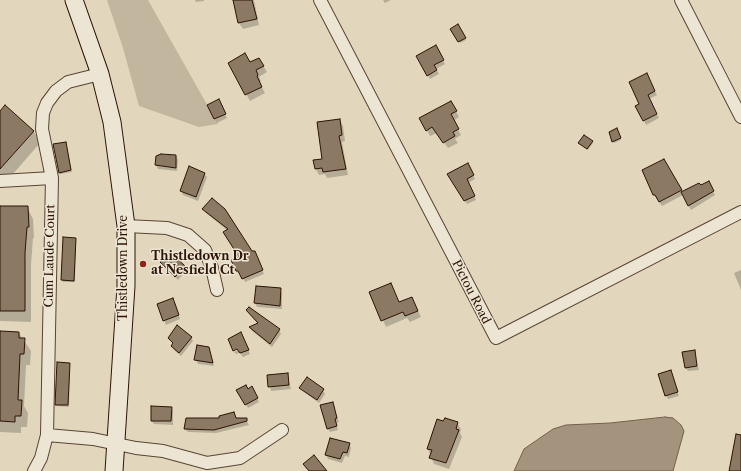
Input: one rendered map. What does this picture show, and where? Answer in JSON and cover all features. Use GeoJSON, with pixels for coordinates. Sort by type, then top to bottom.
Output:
{"type":"FeatureCollection","features":[{"type":"Feature","properties":{"kind":"main road","name":"Thistledown Drive"},"geometry":{"type":"LineString","coordinates":[[74,0],[100,74],[112,122],[126,226],[126,286],[114,471]]}},
{"type":"Feature","properties":{"kind":"street","name":"Pictou Road"},"geometry":{"type":"LineString","coordinates":[[320,0],[496,338],[741,212]]}},
{"type":"Feature","properties":{"kind":"street"},"geometry":{"type":"LineString","coordinates":[[681,0],[741,117]]}},
{"type":"Feature","properties":{"kind":"street","name":"Cum Laude Court"},"geometry":{"type":"LineString","coordinates":[[34,471],[41,458],[47,435],[52,178],[42,129],[43,113],[47,103],[56,91],[68,82],[100,74]]}},
{"type":"Feature","properties":{"kind":"street"},"geometry":{"type":"LineString","coordinates":[[0,181],[52,178]]}},
{"type":"Feature","properties":{"kind":"street"},"geometry":{"type":"LineString","coordinates":[[126,226],[167,228],[188,235],[205,250],[212,268],[217,290]]}},
{"type":"Feature","properties":{"kind":"street"},"geometry":{"type":"LineString","coordinates":[[47,435],[93,438],[116,444],[163,451],[207,462],[226,461],[240,458],[282,430]]}},
{"type":"Feature","properties":{"kind":"shaded area"},"geometry":{"type":"Polygon","coordinates":[[[107,0],[148,0],[218,124],[199,127],[139,106],[123,48],[107,0]]]}},
{"type":"Feature","properties":{"kind":"shaded area"},"geometry":{"type":"Polygon","coordinates":[[[665,417],[673,418],[681,425],[684,431],[673,471],[514,471],[524,449],[553,429],[566,425],[610,423],[665,417]]]}},
{"type":"Feature","properties":{"kind":"building"},"geometry":{"type":"Polygon","coordinates":[[[233,0],[252,0],[257,19],[238,23],[233,0]]]}},
{"type":"Feature","properties":{"kind":"building"},"geometry":{"type":"Polygon","coordinates":[[[458,24],[466,38],[458,42],[450,29],[458,24]]]}},
{"type":"Feature","properties":{"kind":"building"},"geometry":{"type":"Polygon","coordinates":[[[436,45],[444,60],[434,65],[437,70],[427,76],[416,56],[436,45]]]}},
{"type":"Feature","properties":{"kind":"building"},"geometry":{"type":"Polygon","coordinates":[[[245,53],[250,62],[259,58],[264,66],[256,70],[262,87],[245,95],[228,63],[245,53]]]}},
{"type":"Feature","properties":{"kind":"building"},"geometry":{"type":"Polygon","coordinates":[[[647,73],[655,91],[648,95],[657,114],[643,121],[635,106],[639,104],[629,82],[647,73]]]}},
{"type":"Feature","properties":{"kind":"building"},"geometry":{"type":"Polygon","coordinates":[[[219,99],[226,114],[214,119],[207,105],[219,99]]]}},
{"type":"Feature","properties":{"kind":"building"},"geometry":{"type":"Polygon","coordinates":[[[451,101],[457,111],[451,114],[459,129],[453,132],[455,136],[443,143],[432,127],[426,131],[419,118],[451,101]]]}},
{"type":"Feature","properties":{"kind":"building"},"geometry":{"type":"Polygon","coordinates":[[[5,105],[34,131],[0,169],[0,111],[5,105]]]}},
{"type":"Feature","properties":{"kind":"building"},"geometry":{"type":"Polygon","coordinates":[[[340,119],[342,135],[339,136],[346,169],[323,172],[322,168],[315,169],[313,160],[322,159],[317,122],[340,119]]]}},
{"type":"Feature","properties":{"kind":"building"},"geometry":{"type":"Polygon","coordinates":[[[617,128],[621,138],[612,142],[609,132],[617,128]]]}},
{"type":"Feature","properties":{"kind":"building"},"geometry":{"type":"Polygon","coordinates":[[[584,135],[593,141],[587,149],[578,143],[584,135]]]}},
{"type":"Feature","properties":{"kind":"building"},"geometry":{"type":"Polygon","coordinates":[[[66,142],[71,170],[59,173],[53,144],[66,142]]]}},
{"type":"Feature","properties":{"kind":"building"},"geometry":{"type":"Polygon","coordinates":[[[161,154],[176,155],[176,168],[155,165],[156,156],[161,154]]]}},
{"type":"Feature","properties":{"kind":"building"},"geometry":{"type":"Polygon","coordinates":[[[664,159],[682,190],[659,202],[655,195],[653,195],[642,170],[664,159]]]}},
{"type":"Feature","properties":{"kind":"building"},"geometry":{"type":"Polygon","coordinates":[[[468,163],[474,175],[467,179],[475,196],[464,201],[447,174],[468,163]]]}},
{"type":"Feature","properties":{"kind":"building"},"geometry":{"type":"Polygon","coordinates":[[[189,166],[205,173],[196,197],[180,191],[189,166]]]}},
{"type":"Feature","properties":{"kind":"building"},"geometry":{"type":"Polygon","coordinates":[[[709,181],[714,191],[688,206],[681,192],[699,183],[701,185],[709,181]]]}},
{"type":"Feature","properties":{"kind":"building"},"geometry":{"type":"Polygon","coordinates":[[[212,198],[225,209],[252,251],[255,251],[263,270],[242,279],[238,271],[236,271],[231,260],[239,257],[223,232],[228,229],[202,209],[212,198]]]}},
{"type":"Feature","properties":{"kind":"building"},"geometry":{"type":"Polygon","coordinates":[[[0,206],[28,206],[29,227],[27,227],[25,253],[25,311],[0,311],[0,206]]]}},
{"type":"Feature","properties":{"kind":"building"},"geometry":{"type":"Polygon","coordinates":[[[63,237],[76,238],[74,281],[61,280],[63,237]]]}},
{"type":"Feature","properties":{"kind":"building"},"geometry":{"type":"Polygon","coordinates":[[[170,252],[185,266],[175,277],[160,262],[170,252]]]}},
{"type":"Feature","properties":{"kind":"building"},"geometry":{"type":"Polygon","coordinates":[[[391,283],[399,302],[412,297],[418,311],[405,316],[403,312],[381,321],[369,292],[391,283]]]}},
{"type":"Feature","properties":{"kind":"building"},"geometry":{"type":"Polygon","coordinates":[[[256,286],[281,288],[280,306],[254,303],[256,286]]]}},
{"type":"Feature","properties":{"kind":"building"},"geometry":{"type":"Polygon","coordinates":[[[173,298],[179,315],[163,321],[157,304],[173,298]]]}},
{"type":"Feature","properties":{"kind":"building"},"geometry":{"type":"Polygon","coordinates":[[[249,307],[280,329],[270,344],[249,327],[258,323],[246,310],[249,307]]]}},
{"type":"Feature","properties":{"kind":"building"},"geometry":{"type":"Polygon","coordinates":[[[177,325],[192,337],[179,353],[171,346],[173,343],[168,338],[177,325]]]}},
{"type":"Feature","properties":{"kind":"building"},"geometry":{"type":"Polygon","coordinates":[[[0,331],[19,332],[19,338],[25,338],[24,354],[20,354],[18,400],[22,400],[21,416],[15,416],[15,422],[0,421],[0,331]]]}},
{"type":"Feature","properties":{"kind":"building"},"geometry":{"type":"Polygon","coordinates":[[[241,332],[249,350],[240,353],[237,349],[233,351],[228,339],[241,332]]]}},
{"type":"Feature","properties":{"kind":"building"},"geometry":{"type":"Polygon","coordinates":[[[197,345],[209,347],[213,363],[194,360],[197,345]]]}},
{"type":"Feature","properties":{"kind":"building"},"geometry":{"type":"Polygon","coordinates":[[[695,350],[697,366],[685,368],[682,352],[695,350]]]}},
{"type":"Feature","properties":{"kind":"building"},"geometry":{"type":"Polygon","coordinates":[[[57,362],[70,363],[68,405],[55,405],[57,362]]]}},
{"type":"Feature","properties":{"kind":"building"},"geometry":{"type":"Polygon","coordinates":[[[671,370],[678,392],[665,396],[658,374],[671,370]]]}},
{"type":"Feature","properties":{"kind":"building"},"geometry":{"type":"Polygon","coordinates":[[[288,373],[289,385],[268,387],[267,375],[288,373]]]}},
{"type":"Feature","properties":{"kind":"building"},"geometry":{"type":"Polygon","coordinates":[[[307,377],[324,389],[317,400],[299,388],[307,377]]]}},
{"type":"Feature","properties":{"kind":"building"},"geometry":{"type":"Polygon","coordinates":[[[246,385],[248,389],[252,386],[258,398],[245,405],[236,390],[246,385]]]}},
{"type":"Feature","properties":{"kind":"building"},"geometry":{"type":"Polygon","coordinates":[[[333,402],[337,418],[335,419],[337,426],[327,429],[320,405],[333,402]]]}},
{"type":"Feature","properties":{"kind":"building"},"geometry":{"type":"Polygon","coordinates":[[[151,406],[172,407],[171,421],[151,421],[151,406]]]}},
{"type":"Feature","properties":{"kind":"building"},"geometry":{"type":"Polygon","coordinates":[[[234,412],[236,418],[247,418],[247,421],[214,430],[184,429],[186,418],[219,418],[219,416],[234,412]]]}},
{"type":"Feature","properties":{"kind":"building"},"geometry":{"type":"Polygon","coordinates":[[[445,418],[458,422],[456,429],[459,430],[446,463],[429,458],[432,450],[427,449],[437,419],[443,421],[445,418]]]}},
{"type":"Feature","properties":{"kind":"building"},"geometry":{"type":"Polygon","coordinates":[[[736,434],[741,435],[741,471],[729,471],[736,434]]]}},
{"type":"Feature","properties":{"kind":"building"},"geometry":{"type":"Polygon","coordinates":[[[330,438],[350,443],[347,453],[343,452],[340,459],[325,455],[330,438]]]}},
{"type":"Feature","properties":{"kind":"building"},"geometry":{"type":"Polygon","coordinates":[[[314,455],[327,471],[309,471],[303,464],[314,455]]]}},
{"type":"Feature","properties":{"kind":"place","name":"Thistledown Dr at Nesfield Ct"},"geometry":{"type":"Point","coordinates":[143,264]}}]}
